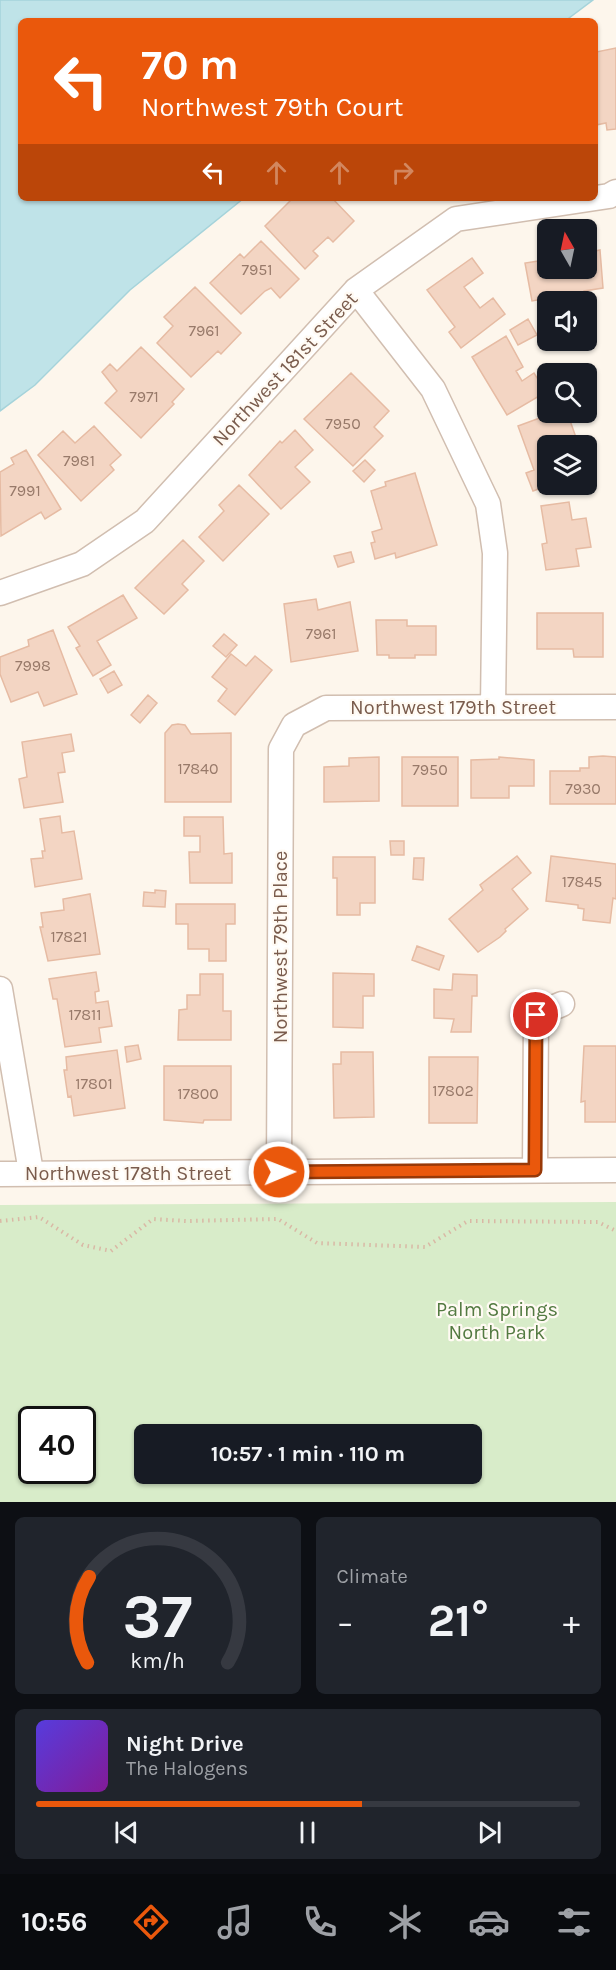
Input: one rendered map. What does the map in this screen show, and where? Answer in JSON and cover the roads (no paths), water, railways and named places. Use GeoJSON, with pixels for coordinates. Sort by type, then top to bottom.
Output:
{"type":"FeatureCollection","features":[{"type":"Feature","properties":{"kind":"street","name":"Northwest 181st Street"},"geometry":{"type":"LineString","coordinates":[[598,198],[616,192]]}},
{"type":"Feature","properties":{"kind":"street","name":"Northwest 181st Street"},"geometry":{"type":"LineString","coordinates":[[0,593],[82,564],[145,521],[356,290],[456,219],[576,201]]}},
{"type":"Feature","properties":{"kind":"street"},"geometry":{"type":"LineString","coordinates":[[356,290],[433,389],[488,504],[495,553],[493,707]]}},
{"type":"Feature","properties":{"kind":"street","name":"Northwest 179th Street"},"geometry":{"type":"LineString","coordinates":[[294,724],[326,708],[616,706]]}},
{"type":"Feature","properties":{"kind":"street","name":"Northwest 79th Place"},"geometry":{"type":"LineString","coordinates":[[279,1172],[281,749],[294,724]]}},
{"type":"Feature","properties":{"kind":"street"},"geometry":{"type":"LineString","coordinates":[[0,989],[31,1172]]}},
{"type":"Feature","properties":{"kind":"street"},"geometry":{"type":"LineString","coordinates":[[535,1170],[536,1015],[562,1004]]}},
{"type":"Feature","properties":{"kind":"street","name":"Northwest 178th Street"},"geometry":{"type":"LineString","coordinates":[[0,1174],[616,1170]]}},
{"type":"Feature","properties":{"kind":"water"},"geometry":{"type":"Polygon","coordinates":[[[0,0],[593,0],[569,18],[18,18],[18,201],[240,201],[130,290],[35,385],[0,411],[0,0]]]}},
{"type":"Feature","properties":{"kind":"park label","name":"Palm Springs North Park"},"geometry":{"type":"Point","coordinates":[497,1320]}}]}
